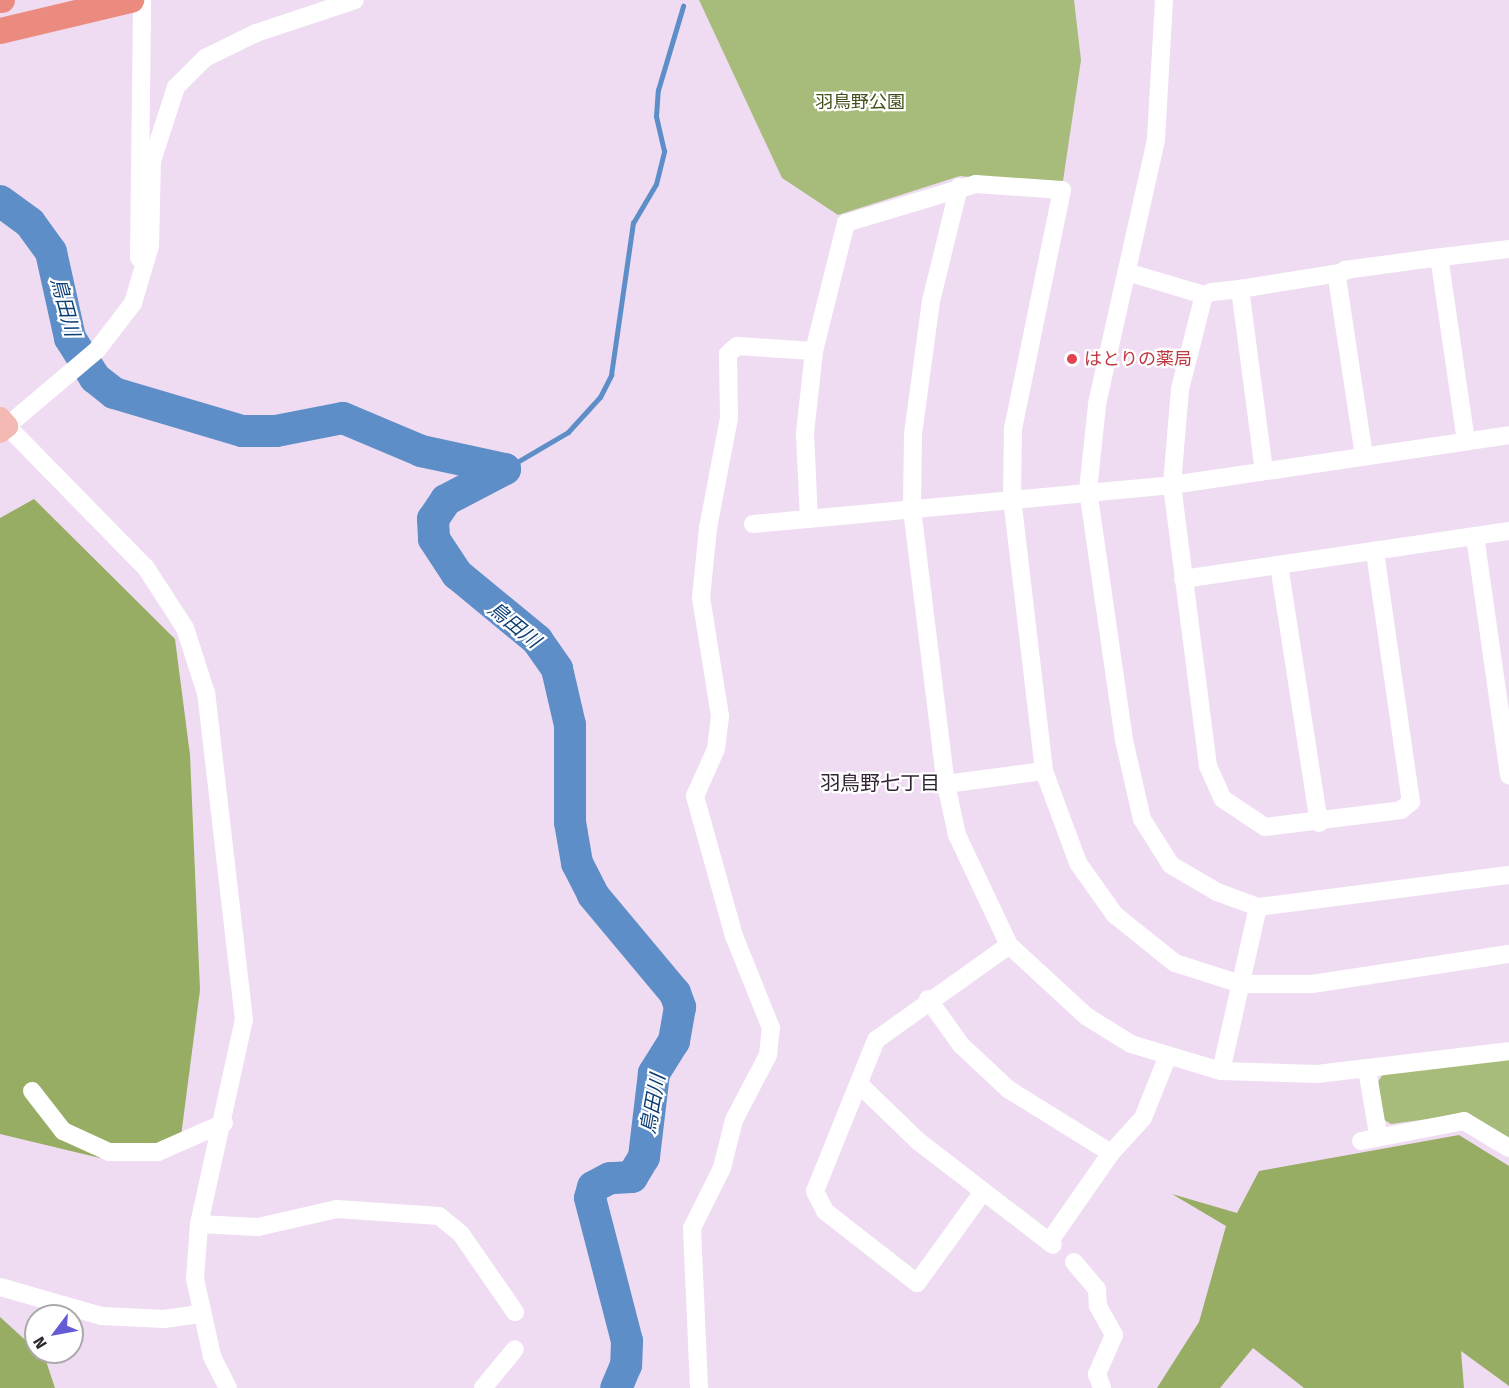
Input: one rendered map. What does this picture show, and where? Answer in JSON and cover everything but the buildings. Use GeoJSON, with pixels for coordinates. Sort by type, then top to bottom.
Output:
{"type":"FeatureCollection","features":[{"type":"Feature","properties":{"kind":"highway"},"geometry":{"type":"LineString","coordinates":[[0,31],[131,0]]}},
{"type":"Feature","properties":{"kind":"street"},"geometry":{"type":"LineString","coordinates":[[140,280],[137,127],[142,0]]}},
{"type":"Feature","properties":{"kind":"street"},"geometry":{"type":"LineString","coordinates":[[228,1388],[200,1314],[195,1279],[200,1224],[242,1048],[243,987],[206,693],[185,628],[146,568],[2,425],[74,372],[98,350],[133,303],[154,219],[152,160],[176,87],[205,58],[256,33],[355,0]]}},
{"type":"Feature","properties":{"kind":"street"},"geometry":{"type":"LineString","coordinates":[[1164,0],[1156,140],[1096,410],[1088,489],[1124,740],[1142,819],[1171,865],[1217,892],[1258,907],[1509,875]]}},
{"type":"Feature","properties":{"kind":"street"},"geometry":{"type":"LineString","coordinates":[[959,187],[931,301],[913,435],[912,509],[946,784],[957,835],[1009,945],[1086,1016],[1131,1044],[1167,1058],[1221,1071],[1276,1076],[1367,1069],[1509,1051]]}},
{"type":"Feature","properties":{"kind":"street"},"geometry":{"type":"LineString","coordinates":[[809,519],[805,433],[814,351],[846,223],[959,187],[1062,190],[1013,428],[1012,498],[1044,771],[1078,863],[1115,915],[1175,963],[1241,984],[1312,984],[1509,954]]}},
{"type":"Feature","properties":{"kind":"street"},"geometry":{"type":"LineString","coordinates":[[1127,272],[1204,296],[1434,258],[1509,249]]}},
{"type":"Feature","properties":{"kind":"street"},"geometry":{"type":"LineString","coordinates":[[1434,258],[1440,263],[1466,441]]}},
{"type":"Feature","properties":{"kind":"street"},"geometry":{"type":"LineString","coordinates":[[1339,273],[1364,456]]}},
{"type":"Feature","properties":{"kind":"street"},"geometry":{"type":"LineString","coordinates":[[1240,289],[1264,471]]}},
{"type":"Feature","properties":{"kind":"street"},"geometry":{"type":"LineString","coordinates":[[1204,296],[1180,389],[1172,485],[1208,766],[1223,799],[1265,827],[1319,823],[1401,810],[1411,802],[1374,551]]}},
{"type":"Feature","properties":{"kind":"street"},"geometry":{"type":"LineString","coordinates":[[699,1388],[692,1228],[722,1168],[734,1120],[768,1055],[771,1028],[734,936],[695,796],[716,749],[720,716],[701,598],[729,418],[728,354],[737,346],[814,351]]}},
{"type":"Feature","properties":{"kind":"street"},"geometry":{"type":"LineString","coordinates":[[753,524],[1088,489],[1172,485],[1509,435]]}},
{"type":"Feature","properties":{"kind":"street"},"geometry":{"type":"LineString","coordinates":[[1183,579],[1509,531]]}},
{"type":"Feature","properties":{"kind":"street"},"geometry":{"type":"LineString","coordinates":[[1475,536],[1509,776]]}},
{"type":"Feature","properties":{"kind":"street"},"geometry":{"type":"LineString","coordinates":[[1279,565],[1319,823]]}},
{"type":"Feature","properties":{"kind":"street"},"geometry":{"type":"LineString","coordinates":[[946,784],[1044,771]]}},
{"type":"Feature","properties":{"kind":"street"},"geometry":{"type":"LineString","coordinates":[[1221,1071],[1258,907]]}},
{"type":"Feature","properties":{"kind":"street"},"geometry":{"type":"LineString","coordinates":[[982,1193],[916,1283],[825,1210],[815,1191],[876,1040],[928,999],[1009,945]]}},
{"type":"Feature","properties":{"kind":"street"},"geometry":{"type":"LineString","coordinates":[[928,999],[961,1045],[1008,1089],[1111,1154]]}},
{"type":"Feature","properties":{"kind":"street"},"geometry":{"type":"LineString","coordinates":[[859,1084],[982,1193],[1051,1243],[1111,1154],[1143,1118],[1167,1058]]}},
{"type":"Feature","properties":{"kind":"street"},"geometry":{"type":"LineString","coordinates":[[1367,1069],[1378,1134]]}},
{"type":"Feature","properties":{"kind":"street"},"geometry":{"type":"LineString","coordinates":[[32,1091],[63,1131],[109,1152],[158,1152],[224,1123]]}},
{"type":"Feature","properties":{"kind":"street"},"geometry":{"type":"LineString","coordinates":[[1361,1141],[1378,1134],[1464,1121],[1509,1148]]}},
{"type":"Feature","properties":{"kind":"street"},"geometry":{"type":"LineString","coordinates":[[200,1224],[258,1227],[337,1209],[439,1216],[461,1234],[515,1312]]}},
{"type":"Feature","properties":{"kind":"street"},"geometry":{"type":"LineString","coordinates":[[1074,1262],[1097,1289],[1098,1306],[1114,1335],[1097,1374],[1102,1388]]}},
{"type":"Feature","properties":{"kind":"street"},"geometry":{"type":"LineString","coordinates":[[0,1287],[102,1316],[164,1319],[200,1314]]}},
{"type":"Feature","properties":{"kind":"street"},"geometry":{"type":"LineString","coordinates":[[483,1388],[515,1349]]}},
{"type":"Feature","properties":{"kind":"street"},"geometry":{"type":"LineString","coordinates":[[687,1388],[697,1350]]}},
{"type":"Feature","properties":{"kind":"green space","name":"羽鳥野公園"},"geometry":{"type":"Polygon","coordinates":[[[699,0],[1074,0],[1081,60],[1063,181],[1041,185],[960,176],[838,215],[782,178],[699,0]]]}},
{"type":"Feature","properties":{"kind":"green space"},"geometry":{"type":"Polygon","coordinates":[[[34,499],[175,639],[190,755],[200,990],[180,1144],[100,1158],[0,1134],[0,518],[34,499]]]}},
{"type":"Feature","properties":{"kind":"green space"},"geometry":{"type":"Polygon","coordinates":[[[1509,1056],[1509,1140],[1465,1114],[1391,1124],[1383,1119],[1378,1082],[1383,1074],[1509,1056]]]}},
{"type":"Feature","properties":{"kind":"green space"},"geometry":{"type":"Polygon","coordinates":[[[1459,1135],[1509,1166],[1509,1386],[1461,1351],[1464,1388],[1304,1388],[1253,1348],[1220,1388],[1157,1388],[1199,1322],[1226,1226],[1172,1194],[1237,1213],[1259,1171],[1459,1135]]]}},
{"type":"Feature","properties":{"kind":"green space"},"geometry":{"type":"Polygon","coordinates":[[[0,1317],[24,1339],[24,1364],[47,1364],[55,1388],[0,1388],[0,1317]]]}},
{"type":"Feature","properties":{"kind":"waterway"},"geometry":{"type":"LineString","coordinates":[[505,469],[568,432],[600,397],[611,375],[633,223],[656,184],[664,151],[656,116],[658,90],[683,6]]}},
{"type":"Feature","properties":{"kind":"waterway","name":"鳥田川"},"geometry":{"type":"LineString","coordinates":[[0,201],[30,223],[51,252],[70,338],[95,378],[114,393],[242,431],[276,431],[343,418],[421,451],[505,469]]}},
{"type":"Feature","properties":{"kind":"waterway","name":"鳥田川"},"geometry":{"type":"LineString","coordinates":[[505,469],[446,500],[433,519],[434,539],[457,574],[537,640],[557,669],[570,725],[570,822],[577,863],[593,895],[675,993],[680,1007],[674,1041],[654,1073],[644,1157],[632,1177],[610,1178],[593,1187],[590,1198],[627,1341],[626,1365],[616,1388]]}},
{"type":"Feature","properties":{"kind":"place","name":"はとりの薬局"},"geometry":{"type":"Point","coordinates":[1072,359]}},
{"type":"Feature","properties":{"kind":"district","name":"羽鳥野七丁目"},"geometry":{"type":"Point","coordinates":[880,783]}}]}
